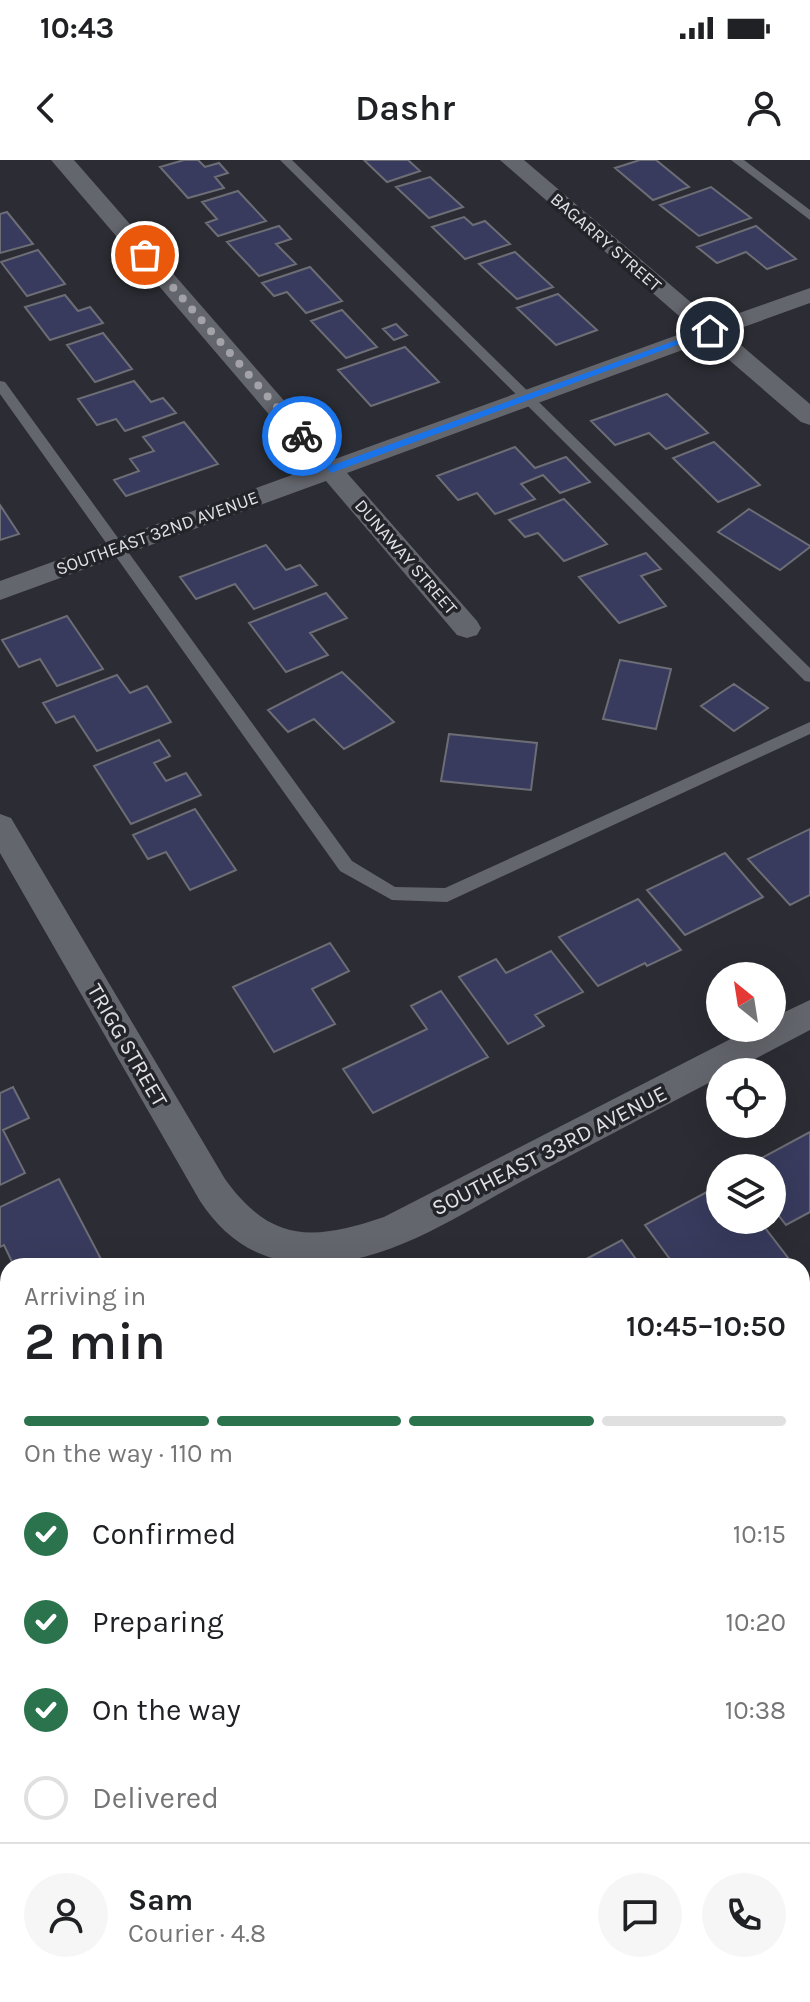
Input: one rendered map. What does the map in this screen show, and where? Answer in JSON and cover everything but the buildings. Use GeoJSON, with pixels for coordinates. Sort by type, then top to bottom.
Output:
{"type":"FeatureCollection","features":[{"type":"Feature","properties":{"kind":"street","name":"DUNAWAY STREET"},"geometry":{"type":"LineString","coordinates":[[62,160],[467,628]]}},
{"type":"Feature","properties":{"kind":"street","name":"BAGARRY STREET"},"geometry":{"type":"LineString","coordinates":[[511,160],[810,417]]}},
{"type":"Feature","properties":{"kind":"street","name":"SOUTHEAST 32ND AVENUE"},"geometry":{"type":"LineString","coordinates":[[0,591],[810,295]]}},
{"type":"Feature","properties":{"kind":"street","name":"TRIGG STREET"},"geometry":{"type":"LineString","coordinates":[[0,826],[204,1175],[247,1230],[277,1243]]}},
{"type":"Feature","properties":{"kind":"street","name":"SOUTHEAST 33RD AVENUE"},"geometry":{"type":"LineString","coordinates":[[277,1243],[315,1248],[358,1243],[394,1230],[810,1014]]}},
{"type":"Feature","properties":{"kind":"lane"},"geometry":{"type":"LineString","coordinates":[[286,160],[810,677]]}},
{"type":"Feature","properties":{"kind":"lane"},"geometry":{"type":"LineString","coordinates":[[737,160],[810,216]]}},
{"type":"Feature","properties":{"kind":"lane"},"geometry":{"type":"LineString","coordinates":[[0,385],[346,866],[392,893],[447,895],[810,728]]}},
{"type":"Feature","properties":{"kind":"way so far"},"geometry":{"type":"LineString","coordinates":[[145,255],[302,436]]}},
{"type":"Feature","properties":{"kind":"route"},"geometry":{"type":"LineString","coordinates":[[302,436],[331,470],[710,331]]}}]}
